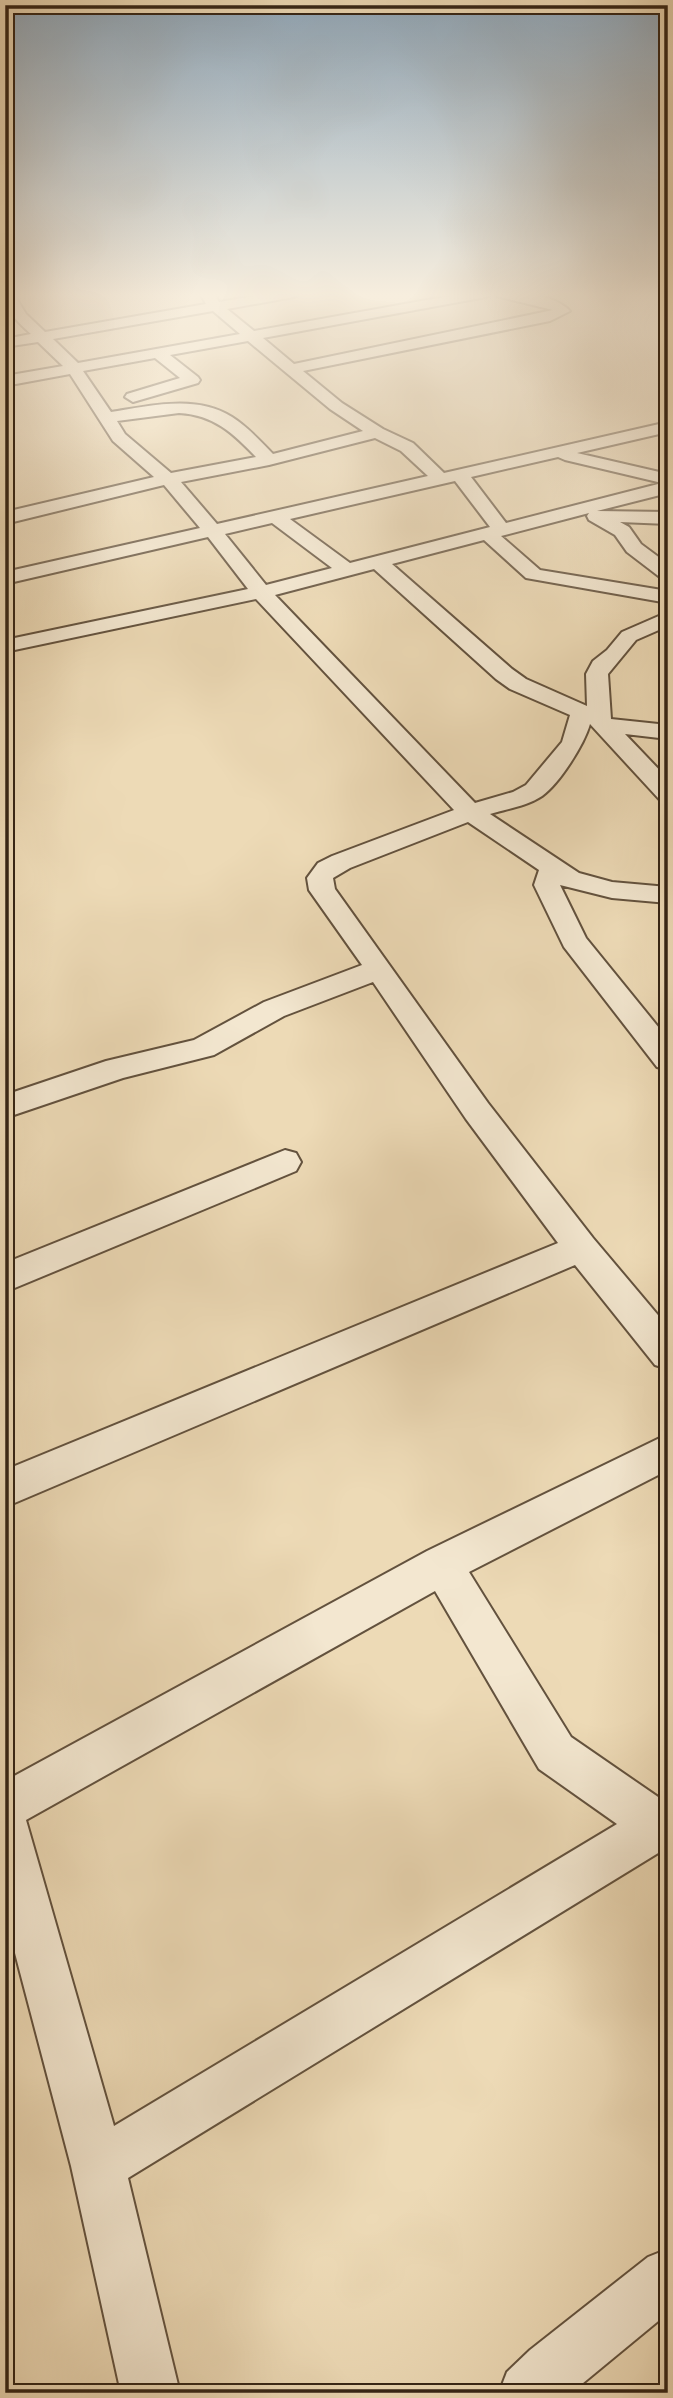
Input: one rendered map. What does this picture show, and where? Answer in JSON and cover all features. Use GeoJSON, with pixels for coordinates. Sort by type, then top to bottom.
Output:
{"type":"FeatureCollection","features":[{"type":"Feature","properties":{"kind":"street"},"geometry":{"type":"LineString","coordinates":[[100,405],[119,437],[168,479],[215,532],[261,592],[470,812],[553,869],[586,885],[668,895]]}},
{"type":"Feature","properties":{"kind":"street"},"geometry":{"type":"LineString","coordinates":[[104,411],[121,405]]}},
{"type":"Feature","properties":{"kind":"street"},"geometry":{"type":"LineString","coordinates":[[334,405],[377,433],[407,447],[449,476],[493,531],[533,574],[668,597]]}},
{"type":"Feature","properties":{"kind":"street"},"geometry":{"type":"LineString","coordinates":[[104,411],[172,409],[209,413],[220,417],[243,435],[269,460]]}},
{"type":"Feature","properties":{"kind":"street"},"geometry":{"type":"LineString","coordinates":[[5,578],[668,427]]}},
{"type":"Feature","properties":{"kind":"street"},"geometry":{"type":"LineString","coordinates":[[5,518],[168,479],[269,460],[377,433]]}},
{"type":"Feature","properties":{"kind":"street"},"geometry":{"type":"LineString","coordinates":[[556,452],[668,479]]}},
{"type":"Feature","properties":{"kind":"street"},"geometry":{"type":"LineString","coordinates":[[5,646],[261,592],[668,487]]}},
{"type":"Feature","properties":{"kind":"street"},"geometry":{"type":"LineString","coordinates":[[560,516],[668,517]]}},
{"type":"Feature","properties":{"kind":"street"},"geometry":{"type":"LineString","coordinates":[[596,516],[622,531],[634,548],[668,574]]}},
{"type":"Feature","properties":{"kind":"street"},"geometry":{"type":"LineString","coordinates":[[276,517],[346,569]]}},
{"type":"Feature","properties":{"kind":"street"},"geometry":{"type":"LineString","coordinates":[[377,561],[518,684],[595,719],[636,731],[668,732]]}},
{"type":"Feature","properties":{"kind":"street"},"geometry":{"type":"LineString","coordinates":[[668,618],[629,636],[615,655],[598,670],[595,719],[535,790],[341,862],[327,869],[320,878],[322,890],[477,1111],[581,1248],[668,1354]]}},
{"type":"Feature","properties":{"kind":"street"},"geometry":{"type":"LineString","coordinates":[[595,719],[668,794]]}},
{"type":"Feature","properties":{"kind":"street"},"geometry":{"type":"LineString","coordinates":[[553,869],[547,885],[574,942],[668,1060]]}},
{"type":"Feature","properties":{"kind":"street"},"geometry":{"type":"LineString","coordinates":[[612,890],[668,869]]}},
{"type":"Feature","properties":{"kind":"street"},"geometry":{"type":"LineString","coordinates":[[5,1107],[117,1069],[204,1048],[274,1009],[377,970]]}},
{"type":"Feature","properties":{"kind":"street"},"geometry":{"type":"LineString","coordinates":[[5,1278],[285,1162]]}},
{"type":"Feature","properties":{"kind":"street"},"geometry":{"type":"LineString","coordinates":[[5,1489],[581,1248]]}},
{"type":"Feature","properties":{"kind":"street"},"geometry":{"type":"LineString","coordinates":[[5,1805],[442,1565],[668,1451]]}},
{"type":"Feature","properties":{"kind":"street"},"geometry":{"type":"LineString","coordinates":[[98,2166],[663,1822],[555,1753],[442,1565]]}},
{"type":"Feature","properties":{"kind":"street"},"geometry":{"type":"LineString","coordinates":[[5,1825],[98,2166],[150,2393]]}},
{"type":"Feature","properties":{"kind":"street"},"geometry":{"type":"LineString","coordinates":[[528,2393],[551,2371],[668,2277]]}}]}
